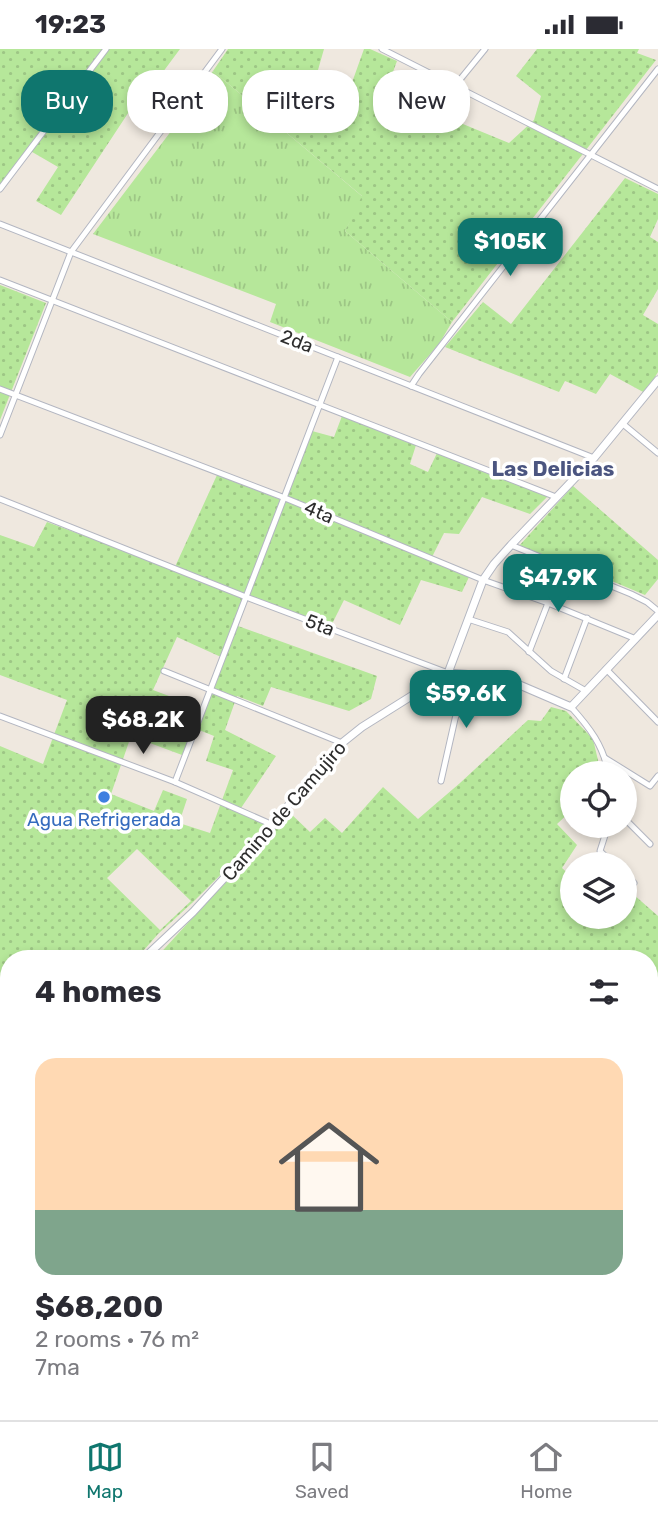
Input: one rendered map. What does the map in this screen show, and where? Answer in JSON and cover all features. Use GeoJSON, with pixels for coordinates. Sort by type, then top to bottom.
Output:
{"type":"FeatureCollection","features":[{"type":"Feature","properties":{"kind":"street"},"geometry":{"type":"LineString","coordinates":[[0,189],[106,49]]}},
{"type":"Feature","properties":{"kind":"street"},"geometry":{"type":"LineString","coordinates":[[0,435],[71,252],[222,49]]}},
{"type":"Feature","properties":{"kind":"street"},"geometry":{"type":"LineString","coordinates":[[382,49],[423,70]]}},
{"type":"Feature","properties":{"kind":"street"},"geometry":{"type":"LineString","coordinates":[[467,70],[485,49]]}},
{"type":"Feature","properties":{"kind":"street"},"geometry":{"type":"LineString","coordinates":[[411,386],[658,69]]}},
{"type":"Feature","properties":{"kind":"street"},"geometry":{"type":"LineString","coordinates":[[470,94],[658,189]]}},
{"type":"Feature","properties":{"kind":"street","name":"2da"},"geometry":{"type":"LineString","coordinates":[[0,224],[594,458]]}},
{"type":"Feature","properties":{"kind":"street"},"geometry":{"type":"LineString","coordinates":[[0,280],[556,497]]}},
{"type":"Feature","properties":{"kind":"street"},"geometry":{"type":"LineString","coordinates":[[175,782],[338,357]]}},
{"type":"Feature","properties":{"kind":"street"},"geometry":{"type":"LineString","coordinates":[[448,673],[483,580],[510,545],[594,458],[658,380]]}},
{"type":"Feature","properties":{"kind":"street","name":"4ta"},"geometry":{"type":"LineString","coordinates":[[0,389],[285,498],[483,580],[636,639]]}},
{"type":"Feature","properties":{"kind":"street"},"geometry":{"type":"LineString","coordinates":[[623,424],[658,453]]}},
{"type":"Feature","properties":{"kind":"street","name":"5ta"},"geometry":{"type":"LineString","coordinates":[[0,499],[246,597],[448,673],[501,677],[552,697],[572,707],[593,732],[606,761]]}},
{"type":"Feature","properties":{"kind":"street"},"geometry":{"type":"LineString","coordinates":[[510,545],[631,594],[647,602],[658,613],[572,707]]}},
{"type":"Feature","properties":{"kind":"street"},"geometry":{"type":"LineString","coordinates":[[529,652],[562,567]]}},
{"type":"Feature","properties":{"kind":"street"},"geometry":{"type":"LineString","coordinates":[[564,679],[587,618]]}},
{"type":"Feature","properties":{"kind":"street"},"geometry":{"type":"LineString","coordinates":[[468,619],[508,632],[551,671],[586,691]]}},
{"type":"Feature","properties":{"kind":"street"},"geometry":{"type":"LineString","coordinates":[[606,669],[658,722]]}},
{"type":"Feature","properties":{"kind":"street"},"geometry":{"type":"LineString","coordinates":[[164,671],[342,743]]}},
{"type":"Feature","properties":{"kind":"street","name":"Camino de Camujiro"},"geometry":{"type":"LineString","coordinates":[[153,950],[193,912],[273,825],[342,743],[362,727],[448,673]]}},
{"type":"Feature","properties":{"kind":"street"},"geometry":{"type":"LineString","coordinates":[[441,781],[454,719],[463,693],[465,674]]}},
{"type":"Feature","properties":{"kind":"street"},"geometry":{"type":"LineString","coordinates":[[0,716],[175,782],[273,825]]}},
{"type":"Feature","properties":{"kind":"street"},"geometry":{"type":"LineString","coordinates":[[606,758],[650,786],[658,776]]}},
{"type":"Feature","properties":{"kind":"street"},"geometry":{"type":"LineString","coordinates":[[637,831],[650,844]]}},
{"type":"Feature","properties":{"kind":"green space"},"geometry":{"type":"Polygon","coordinates":[[[0,49],[180,49],[164,70],[127,70],[127,115],[61,215],[36,201],[58,167],[27,149],[0,190],[0,49]]]}},
{"type":"Feature","properties":{"kind":"green space"},"geometry":{"type":"Polygon","coordinates":[[[228,49],[324,49],[318,70],[242,70],[242,95],[228,84],[228,70],[214,70],[228,49]]]}},
{"type":"Feature","properties":{"kind":"green space"},"geometry":{"type":"Polygon","coordinates":[[[364,49],[397,61],[394,70],[373,70],[373,133],[470,133],[470,127],[509,143],[534,120],[541,96],[516,76],[537,49],[639,49],[637,53],[656,60],[452,322],[345,231],[362,196],[287,133],[359,133],[359,70],[356,70],[364,49]]]}},
{"type":"Feature","properties":{"kind":"green space"},"geometry":{"type":"Polygon","coordinates":[[[228,84],[242,95],[242,133],[287,133],[363,197],[345,231],[452,322],[439,344],[410,377],[270,322],[276,304],[93,234],[170,133],[228,133],[228,84]]]}},
{"type":"Feature","properties":{"kind":"green space"},"geometry":{"type":"Polygon","coordinates":[[[625,178],[658,194],[658,219],[650,237],[658,242],[658,289],[643,315],[658,324],[658,372],[645,393],[610,374],[596,394],[565,381],[559,392],[445,347],[483,302],[511,324],[625,178]]]}},
{"type":"Feature","properties":{"kind":"green space"},"geometry":{"type":"Polygon","coordinates":[[[0,285],[46,303],[0,420],[0,285]]]}},
{"type":"Feature","properties":{"kind":"green space"},"geometry":{"type":"Polygon","coordinates":[[[342,416],[416,445],[410,464],[428,472],[437,453],[548,496],[530,514],[482,497],[459,534],[444,533],[431,559],[469,577],[462,592],[421,580],[400,625],[344,600],[332,624],[309,619],[248,595],[238,626],[377,676],[371,699],[349,711],[271,687],[263,706],[237,696],[225,730],[276,756],[241,808],[273,823],[144,950],[0,950],[0,746],[43,764],[67,700],[0,675],[0,535],[34,547],[47,522],[174,569],[217,475],[284,501],[312,431],[334,437],[342,416]],[[177,637],[153,690],[201,708],[221,657],[177,637]],[[194,728],[182,755],[131,736],[111,794],[154,811],[163,790],[187,799],[179,823],[210,833],[233,770],[206,761],[214,736],[194,728]],[[137,849],[107,878],[160,930],[191,901],[137,849]]]}},
{"type":"Feature","properties":{"kind":"green space"},"geometry":{"type":"Polygon","coordinates":[[[573,486],[658,560],[658,579],[645,595],[519,546],[573,486]]]}},
{"type":"Feature","properties":{"kind":"green space"},"geometry":{"type":"Polygon","coordinates":[[[551,707],[566,711],[593,739],[598,761],[560,761],[560,821],[557,824],[560,827],[560,838],[570,838],[577,845],[572,852],[560,852],[560,929],[637,929],[637,898],[658,916],[658,950],[163,950],[289,812],[310,832],[325,818],[342,833],[383,787],[418,819],[528,720],[541,721],[551,707]]]}},
{"type":"Feature","properties":{"kind":"place","name":"Agua Refrigerada"},"geometry":{"type":"Point","coordinates":[104,797]}},
{"type":"Feature","properties":{"kind":"district","name":"Las Delicias"},"geometry":{"type":"Point","coordinates":[553,468]}}]}
